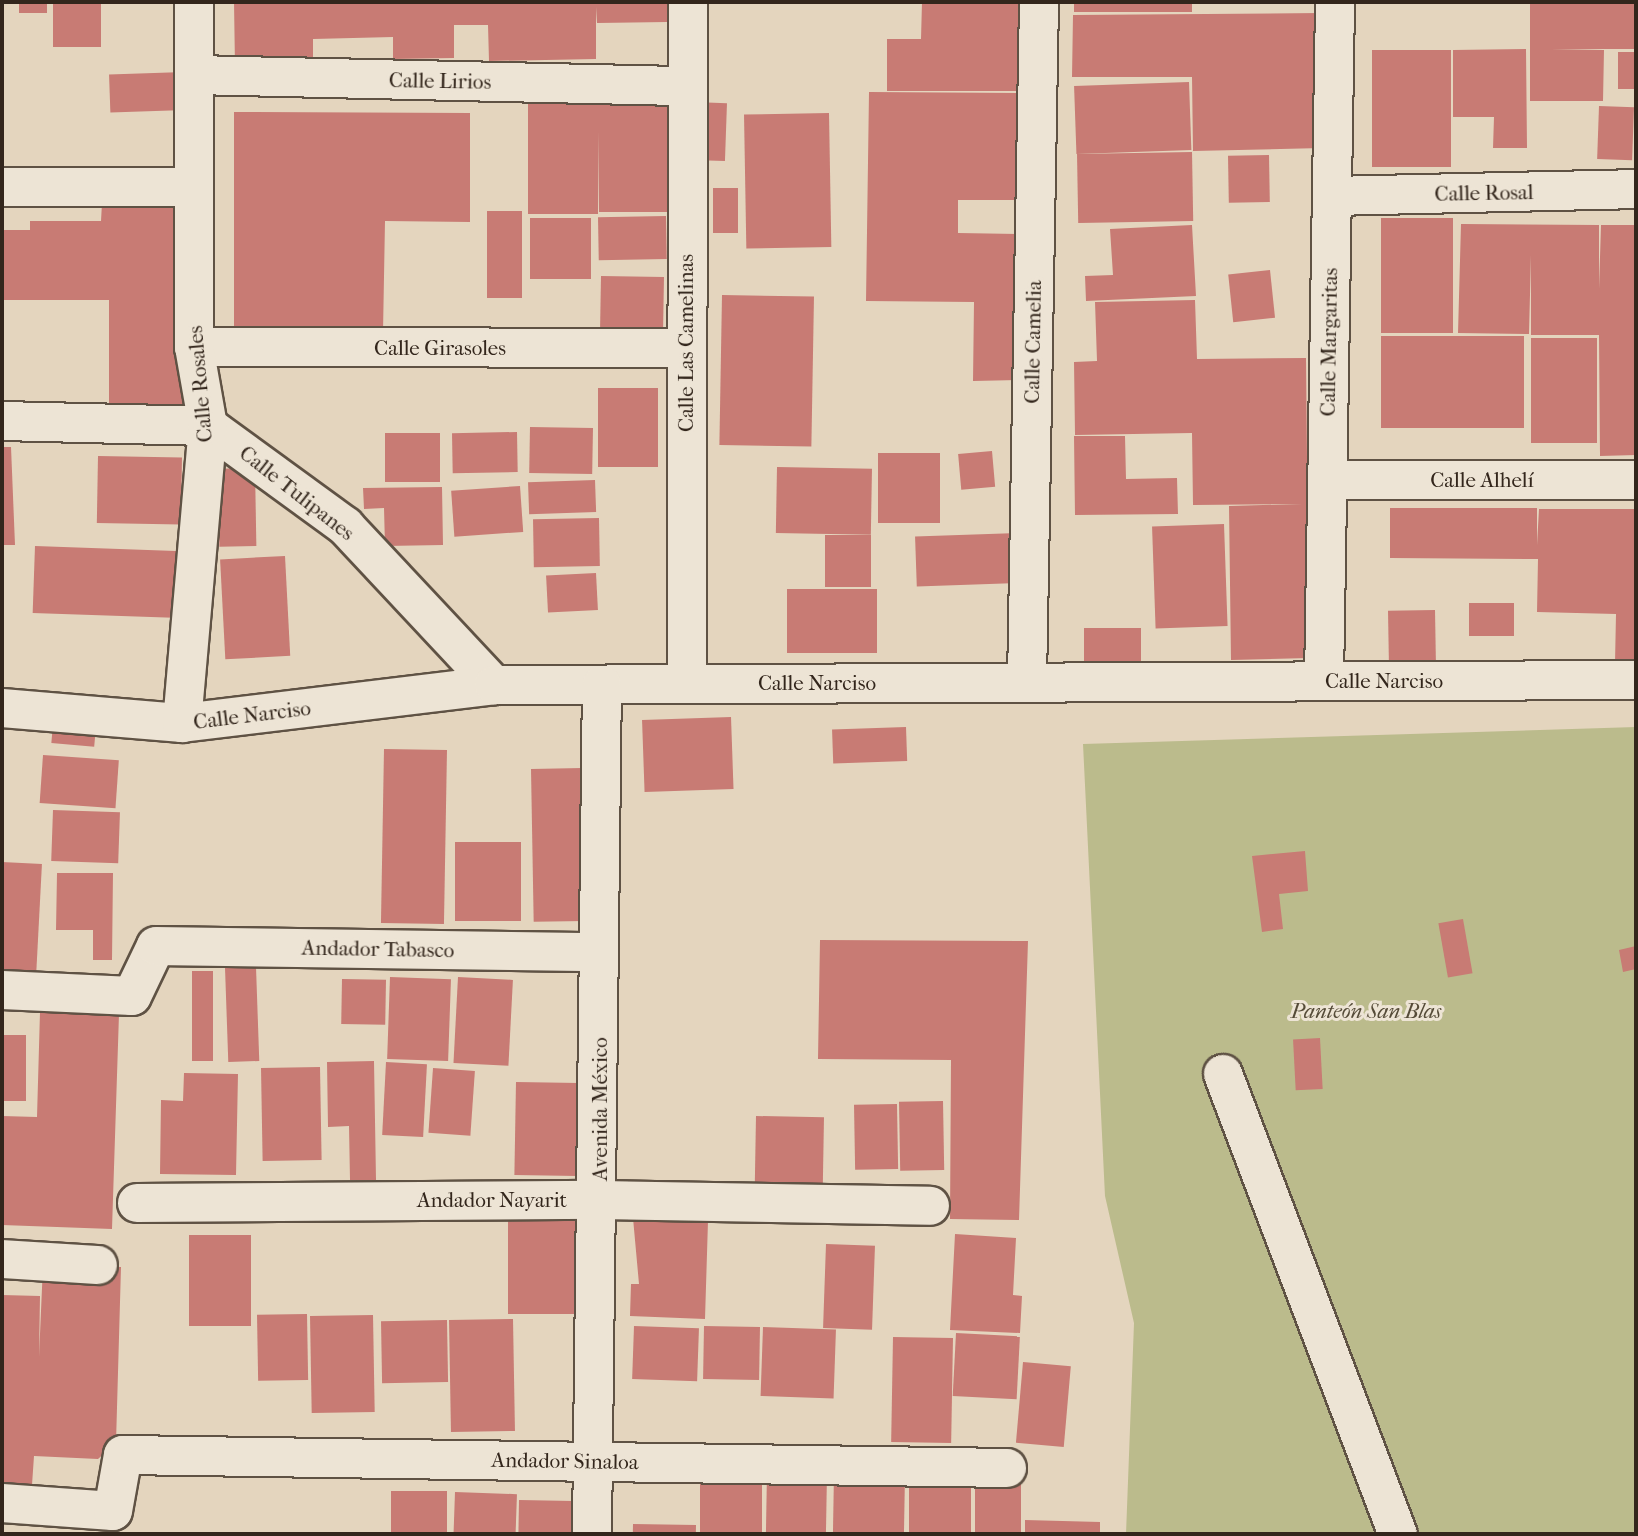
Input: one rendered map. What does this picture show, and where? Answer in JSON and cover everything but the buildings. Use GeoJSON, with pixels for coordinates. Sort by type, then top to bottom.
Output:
{"type":"FeatureCollection","features":[{"type":"Feature","properties":{"kind":"street","name":"Calle Rosales"},"geometry":{"type":"LineString","coordinates":[[182,723],[208,426],[194,348],[194,2]]}},
{"type":"Feature","properties":{"kind":"street","name":"Calle Las Camelinas"},"geometry":{"type":"LineString","coordinates":[[687,684],[685,86],[688,2]]}},
{"type":"Feature","properties":{"kind":"street","name":"Calle Camelia"},"geometry":{"type":"LineString","coordinates":[[1027,682],[1038,2]]}},
{"type":"Feature","properties":{"kind":"street","name":"Calle Margaritas"},"geometry":{"type":"LineString","coordinates":[[1324,681],[1335,2]]}},
{"type":"Feature","properties":{"kind":"street","name":"Calle Lirios"},"geometry":{"type":"LineString","coordinates":[[194,75],[685,86]]}},
{"type":"Feature","properties":{"kind":"street"},"geometry":{"type":"LineString","coordinates":[[2,187],[194,187]]}},
{"type":"Feature","properties":{"kind":"street","name":"Calle Rosal"},"geometry":{"type":"LineString","coordinates":[[1332,196],[1636,189]]}},
{"type":"Feature","properties":{"kind":"street","name":"Calle Girasoles"},"geometry":{"type":"LineString","coordinates":[[194,348],[686,348]]}},
{"type":"Feature","properties":{"kind":"street"},"geometry":{"type":"LineString","coordinates":[[2,421],[208,426]]}},
{"type":"Feature","properties":{"kind":"street","name":"Calle Tulipanes"},"geometry":{"type":"LineString","coordinates":[[208,426],[345,526],[494,685]]}},
{"type":"Feature","properties":{"kind":"street","name":"Calle Alhelí"},"geometry":{"type":"LineString","coordinates":[[1327,480],[1636,480]]}},
{"type":"Feature","properties":{"kind":"street","name":"Calle Narciso"},"geometry":{"type":"LineString","coordinates":[[2,708],[182,723],[494,685],[1636,680]]}},
{"type":"Feature","properties":{"kind":"street","name":"Avenida México"},"geometry":{"type":"LineString","coordinates":[[592,1534],[601,1200],[601,685]]}},
{"type":"Feature","properties":{"kind":"street","name":"Andador Tabasco"},"geometry":{"type":"LineString","coordinates":[[2,990],[132,996],[156,946],[599,952]]}},
{"type":"Feature","properties":{"kind":"street"},"geometry":{"type":"LineString","coordinates":[[1223,1074],[1398,1534]]}},
{"type":"Feature","properties":{"kind":"street","name":"Andador Nayarit"},"geometry":{"type":"LineString","coordinates":[[137,1203],[601,1200],[930,1206]]}},
{"type":"Feature","properties":{"kind":"street"},"geometry":{"type":"LineString","coordinates":[[2,1259],[98,1265]]}},
{"type":"Feature","properties":{"kind":"street","name":"Andador Sinaloa"},"geometry":{"type":"LineString","coordinates":[[2,1503],[113,1511],[123,1455],[1007,1468]]}},
{"type":"Feature","properties":{"kind":"green space","name":"Panteón San Blas"},"geometry":{"type":"Polygon","coordinates":[[[1636,727],[1636,1534],[1126,1534],[1134,1323],[1105,1196],[1083,744],[1636,727]]]}}]}
